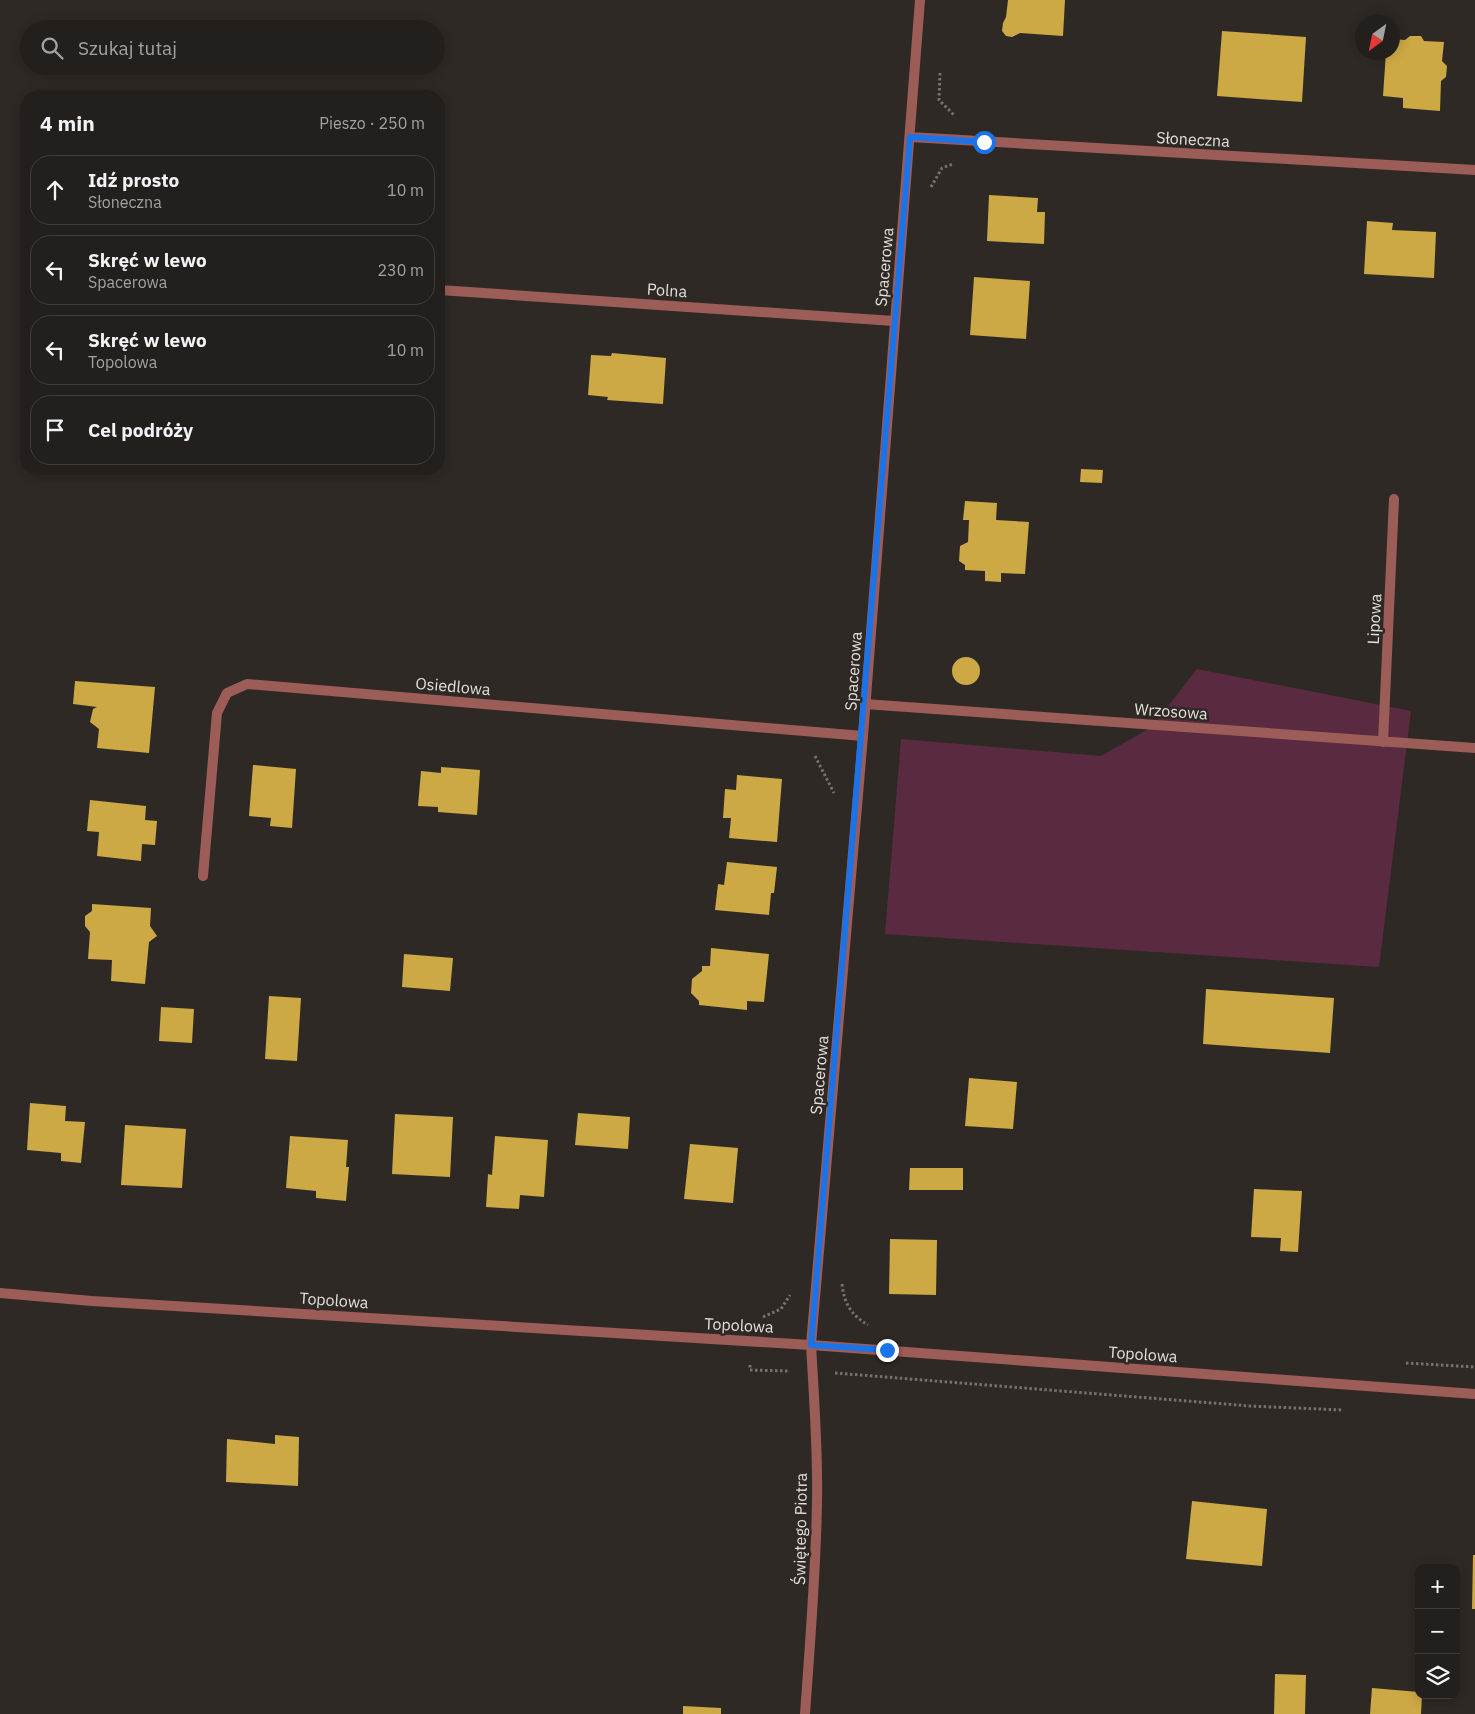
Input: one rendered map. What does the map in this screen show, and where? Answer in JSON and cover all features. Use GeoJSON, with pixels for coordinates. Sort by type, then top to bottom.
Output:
{"type":"FeatureCollection","features":[{"type":"Feature","properties":{"kind":"street","name":"Spacerowa"},"geometry":{"type":"LineString","coordinates":[[811,1345],[863,736],[920,0]]}},
{"type":"Feature","properties":{"kind":"street","name":"Słoneczna"},"geometry":{"type":"LineString","coordinates":[[910,137],[1475,170]]}},
{"type":"Feature","properties":{"kind":"street","name":"Polna"},"geometry":{"type":"LineString","coordinates":[[445,290],[894,321]]}},
{"type":"Feature","properties":{"kind":"street","name":"Lipowa"},"geometry":{"type":"LineString","coordinates":[[1383,742],[1394,498]]}},
{"type":"Feature","properties":{"kind":"street","name":"Osiedlowa"},"geometry":{"type":"LineString","coordinates":[[203,876],[217,713],[228,693],[247,684],[863,736]]}},
{"type":"Feature","properties":{"kind":"street","name":"Wrzosowa"},"geometry":{"type":"LineString","coordinates":[[865,704],[1475,748]]}},
{"type":"Feature","properties":{"kind":"street","name":"Topolowa"},"geometry":{"type":"LineString","coordinates":[[0,1293],[811,1345],[1475,1394]]}},
{"type":"Feature","properties":{"kind":"street","name":"Świętego Piotra"},"geometry":{"type":"LineString","coordinates":[[805,1714],[815,1589],[817,1500],[816,1429],[811,1345]]}},
{"type":"Feature","properties":{"kind":"path"},"geometry":{"type":"LineString","coordinates":[[941,64],[939,100],[951,114],[958,116]]}},
{"type":"Feature","properties":{"kind":"path"},"geometry":{"type":"LineString","coordinates":[[929,190],[942,168],[960,162]]}},
{"type":"Feature","properties":{"kind":"path"},"geometry":{"type":"LineString","coordinates":[[842,1282],[843,1300],[859,1320],[874,1329]]}},
{"type":"Feature","properties":{"kind":"path"},"geometry":{"type":"LineString","coordinates":[[751,1341],[750,1370],[813,1372],[1250,1406],[1346,1410]]}},
{"type":"Feature","properties":{"kind":"path"},"geometry":{"type":"LineString","coordinates":[[1398,1362],[1475,1367]]}},
{"type":"Feature","properties":{"kind":"shaded area"},"geometry":{"type":"Polygon","coordinates":[[[1197,669],[1411,711],[1379,967],[885,934],[901,739],[1101,756],[1152,727],[1197,669]]]}},
{"type":"Feature","properties":{"kind":"building"},"geometry":{"type":"Polygon","coordinates":[[[1008,0],[1065,0],[1063,36],[1020,33],[1012,37],[1006,36],[1002,31],[1008,0]]]}},
{"type":"Feature","properties":{"kind":"building"},"geometry":{"type":"Polygon","coordinates":[[[1222,31],[1306,37],[1302,102],[1217,96],[1222,31]]]}},
{"type":"Feature","properties":{"kind":"building"},"geometry":{"type":"Polygon","coordinates":[[[1410,36],[1421,36],[1424,41],[1444,42],[1442,61],[1447,66],[1446,77],[1441,81],[1440,111],[1403,108],[1403,98],[1383,96],[1385,60],[1400,60],[1400,40],[1405,40],[1410,36]]]}},
{"type":"Feature","properties":{"kind":"building"},"geometry":{"type":"Polygon","coordinates":[[[989,195],[1038,198],[1037,212],[1045,212],[1044,244],[987,241],[989,195]]]}},
{"type":"Feature","properties":{"kind":"building"},"geometry":{"type":"Polygon","coordinates":[[[1367,221],[1393,223],[1392,230],[1436,232],[1434,278],[1364,274],[1367,221]]]}},
{"type":"Feature","properties":{"kind":"building"},"geometry":{"type":"Polygon","coordinates":[[[974,277],[1030,281],[1026,339],[970,335],[974,277]]]}},
{"type":"Feature","properties":{"kind":"building"},"geometry":{"type":"Polygon","coordinates":[[[612,353],[666,358],[663,404],[607,400],[608,397],[588,395],[591,355],[611,356],[612,353]]]}},
{"type":"Feature","properties":{"kind":"building"},"geometry":{"type":"Polygon","coordinates":[[[1081,469],[1103,470],[1102,483],[1080,482],[1081,469]]]}},
{"type":"Feature","properties":{"kind":"building"},"geometry":{"type":"Polygon","coordinates":[[[965,501],[997,503],[996,520],[1029,522],[1025,574],[1001,573],[1001,582],[985,581],[985,571],[965,570],[965,565],[959,561],[960,546],[968,542],[969,520],[963,520],[965,501]]]}},
{"type":"Feature","properties":{"kind":"building"},"geometry":{"type":"Polygon","coordinates":[[[966,657],[976,661],[980,671],[976,681],[966,685],[956,681],[952,671],[956,661],[966,657]]]}},
{"type":"Feature","properties":{"kind":"building"},"geometry":{"type":"Polygon","coordinates":[[[75,681],[155,687],[149,753],[97,748],[99,729],[90,722],[93,709],[97,707],[73,704],[75,681]]]}},
{"type":"Feature","properties":{"kind":"building"},"geometry":{"type":"Polygon","coordinates":[[[253,765],[296,769],[292,828],[270,826],[271,818],[249,816],[253,765]]]}},
{"type":"Feature","properties":{"kind":"building"},"geometry":{"type":"Polygon","coordinates":[[[441,767],[480,770],[477,815],[438,812],[438,807],[418,806],[421,771],[441,773],[441,767]]]}},
{"type":"Feature","properties":{"kind":"building"},"geometry":{"type":"Polygon","coordinates":[[[737,775],[782,779],[777,842],[729,838],[731,818],[723,818],[725,789],[736,790],[737,775]]]}},
{"type":"Feature","properties":{"kind":"building"},"geometry":{"type":"Polygon","coordinates":[[[90,800],[146,806],[145,820],[157,821],[155,845],[142,844],[141,861],[97,856],[99,832],[87,831],[90,800]]]}},
{"type":"Feature","properties":{"kind":"building"},"geometry":{"type":"Polygon","coordinates":[[[727,862],[777,867],[774,893],[771,893],[769,915],[715,910],[718,884],[724,885],[727,862]]]}},
{"type":"Feature","properties":{"kind":"building"},"geometry":{"type":"Polygon","coordinates":[[[92,904],[151,908],[150,926],[157,936],[149,942],[145,984],[111,981],[112,960],[88,959],[90,932],[85,926],[85,916],[92,911],[92,904]]]}},
{"type":"Feature","properties":{"kind":"building"},"geometry":{"type":"Polygon","coordinates":[[[711,948],[769,954],[764,1002],[747,1001],[747,1010],[699,1005],[699,1001],[691,993],[692,979],[702,971],[702,966],[710,966],[711,948]]]}},
{"type":"Feature","properties":{"kind":"building"},"geometry":{"type":"Polygon","coordinates":[[[404,954],[453,958],[450,991],[402,987],[404,954]]]}},
{"type":"Feature","properties":{"kind":"building"},"geometry":{"type":"Polygon","coordinates":[[[1206,989],[1334,998],[1330,1053],[1203,1044],[1206,989]]]}},
{"type":"Feature","properties":{"kind":"building"},"geometry":{"type":"Polygon","coordinates":[[[269,996],[301,998],[297,1061],[265,1059],[269,996]]]}},
{"type":"Feature","properties":{"kind":"building"},"geometry":{"type":"Polygon","coordinates":[[[161,1007],[194,1009],[192,1043],[159,1041],[161,1007]]]}},
{"type":"Feature","properties":{"kind":"building"},"geometry":{"type":"Polygon","coordinates":[[[969,1078],[1017,1082],[1013,1129],[965,1126],[969,1078]]]}},
{"type":"Feature","properties":{"kind":"building"},"geometry":{"type":"Polygon","coordinates":[[[30,1103],[66,1106],[65,1121],[85,1122],[81,1163],[61,1161],[61,1153],[27,1150],[30,1103]]]}},
{"type":"Feature","properties":{"kind":"building"},"geometry":{"type":"Polygon","coordinates":[[[578,1113],[630,1117],[628,1149],[575,1145],[578,1113]]]}},
{"type":"Feature","properties":{"kind":"building"},"geometry":{"type":"Polygon","coordinates":[[[395,1114],[453,1117],[450,1177],[392,1174],[395,1114]]]}},
{"type":"Feature","properties":{"kind":"building"},"geometry":{"type":"Polygon","coordinates":[[[125,1125],[186,1129],[182,1188],[121,1185],[125,1125]]]}},
{"type":"Feature","properties":{"kind":"building"},"geometry":{"type":"Polygon","coordinates":[[[290,1136],[348,1140],[346,1167],[349,1167],[346,1201],[316,1198],[316,1191],[286,1188],[290,1136]]]}},
{"type":"Feature","properties":{"kind":"building"},"geometry":{"type":"Polygon","coordinates":[[[495,1136],[548,1140],[544,1197],[520,1195],[519,1209],[486,1207],[488,1174],[492,1175],[495,1136]]]}},
{"type":"Feature","properties":{"kind":"building"},"geometry":{"type":"Polygon","coordinates":[[[690,1144],[738,1148],[733,1203],[684,1199],[690,1144]]]}},
{"type":"Feature","properties":{"kind":"building"},"geometry":{"type":"Polygon","coordinates":[[[910,1168],[963,1168],[963,1190],[909,1190],[910,1168]]]}},
{"type":"Feature","properties":{"kind":"building"},"geometry":{"type":"Polygon","coordinates":[[[1254,1189],[1302,1191],[1298,1252],[1280,1251],[1281,1238],[1251,1237],[1254,1189]]]}},
{"type":"Feature","properties":{"kind":"building"},"geometry":{"type":"Polygon","coordinates":[[[890,1239],[937,1240],[936,1295],[889,1294],[890,1239]]]}},
{"type":"Feature","properties":{"kind":"building"},"geometry":{"type":"Polygon","coordinates":[[[275,1435],[299,1437],[298,1486],[226,1482],[227,1439],[275,1444],[275,1435]]]}},
{"type":"Feature","properties":{"kind":"building"},"geometry":{"type":"Polygon","coordinates":[[[1192,1501],[1267,1509],[1262,1566],[1186,1559],[1192,1501]]]}},
{"type":"Feature","properties":{"kind":"building"},"geometry":{"type":"Polygon","coordinates":[[[1473,1555],[1475,1555],[1475,1609],[1472,1609],[1473,1555]]]}},
{"type":"Feature","properties":{"kind":"building"},"geometry":{"type":"Polygon","coordinates":[[[1275,1674],[1306,1675],[1305,1714],[1274,1714],[1275,1674]]]}},
{"type":"Feature","properties":{"kind":"building"},"geometry":{"type":"Polygon","coordinates":[[[1372,1688],[1415,1692],[1415,1699],[1422,1699],[1421,1714],[1370,1714],[1372,1688]]]}},
{"type":"Feature","properties":{"kind":"building"},"geometry":{"type":"Polygon","coordinates":[[[683,1706],[721,1708],[721,1714],[683,1714],[683,1706]]]}},
{"type":"Feature","properties":{"kind":"route"},"geometry":{"type":"LineString","coordinates":[[887,1350],[811,1345],[863,736],[894,321],[910,137],[984,142]]}}]}
